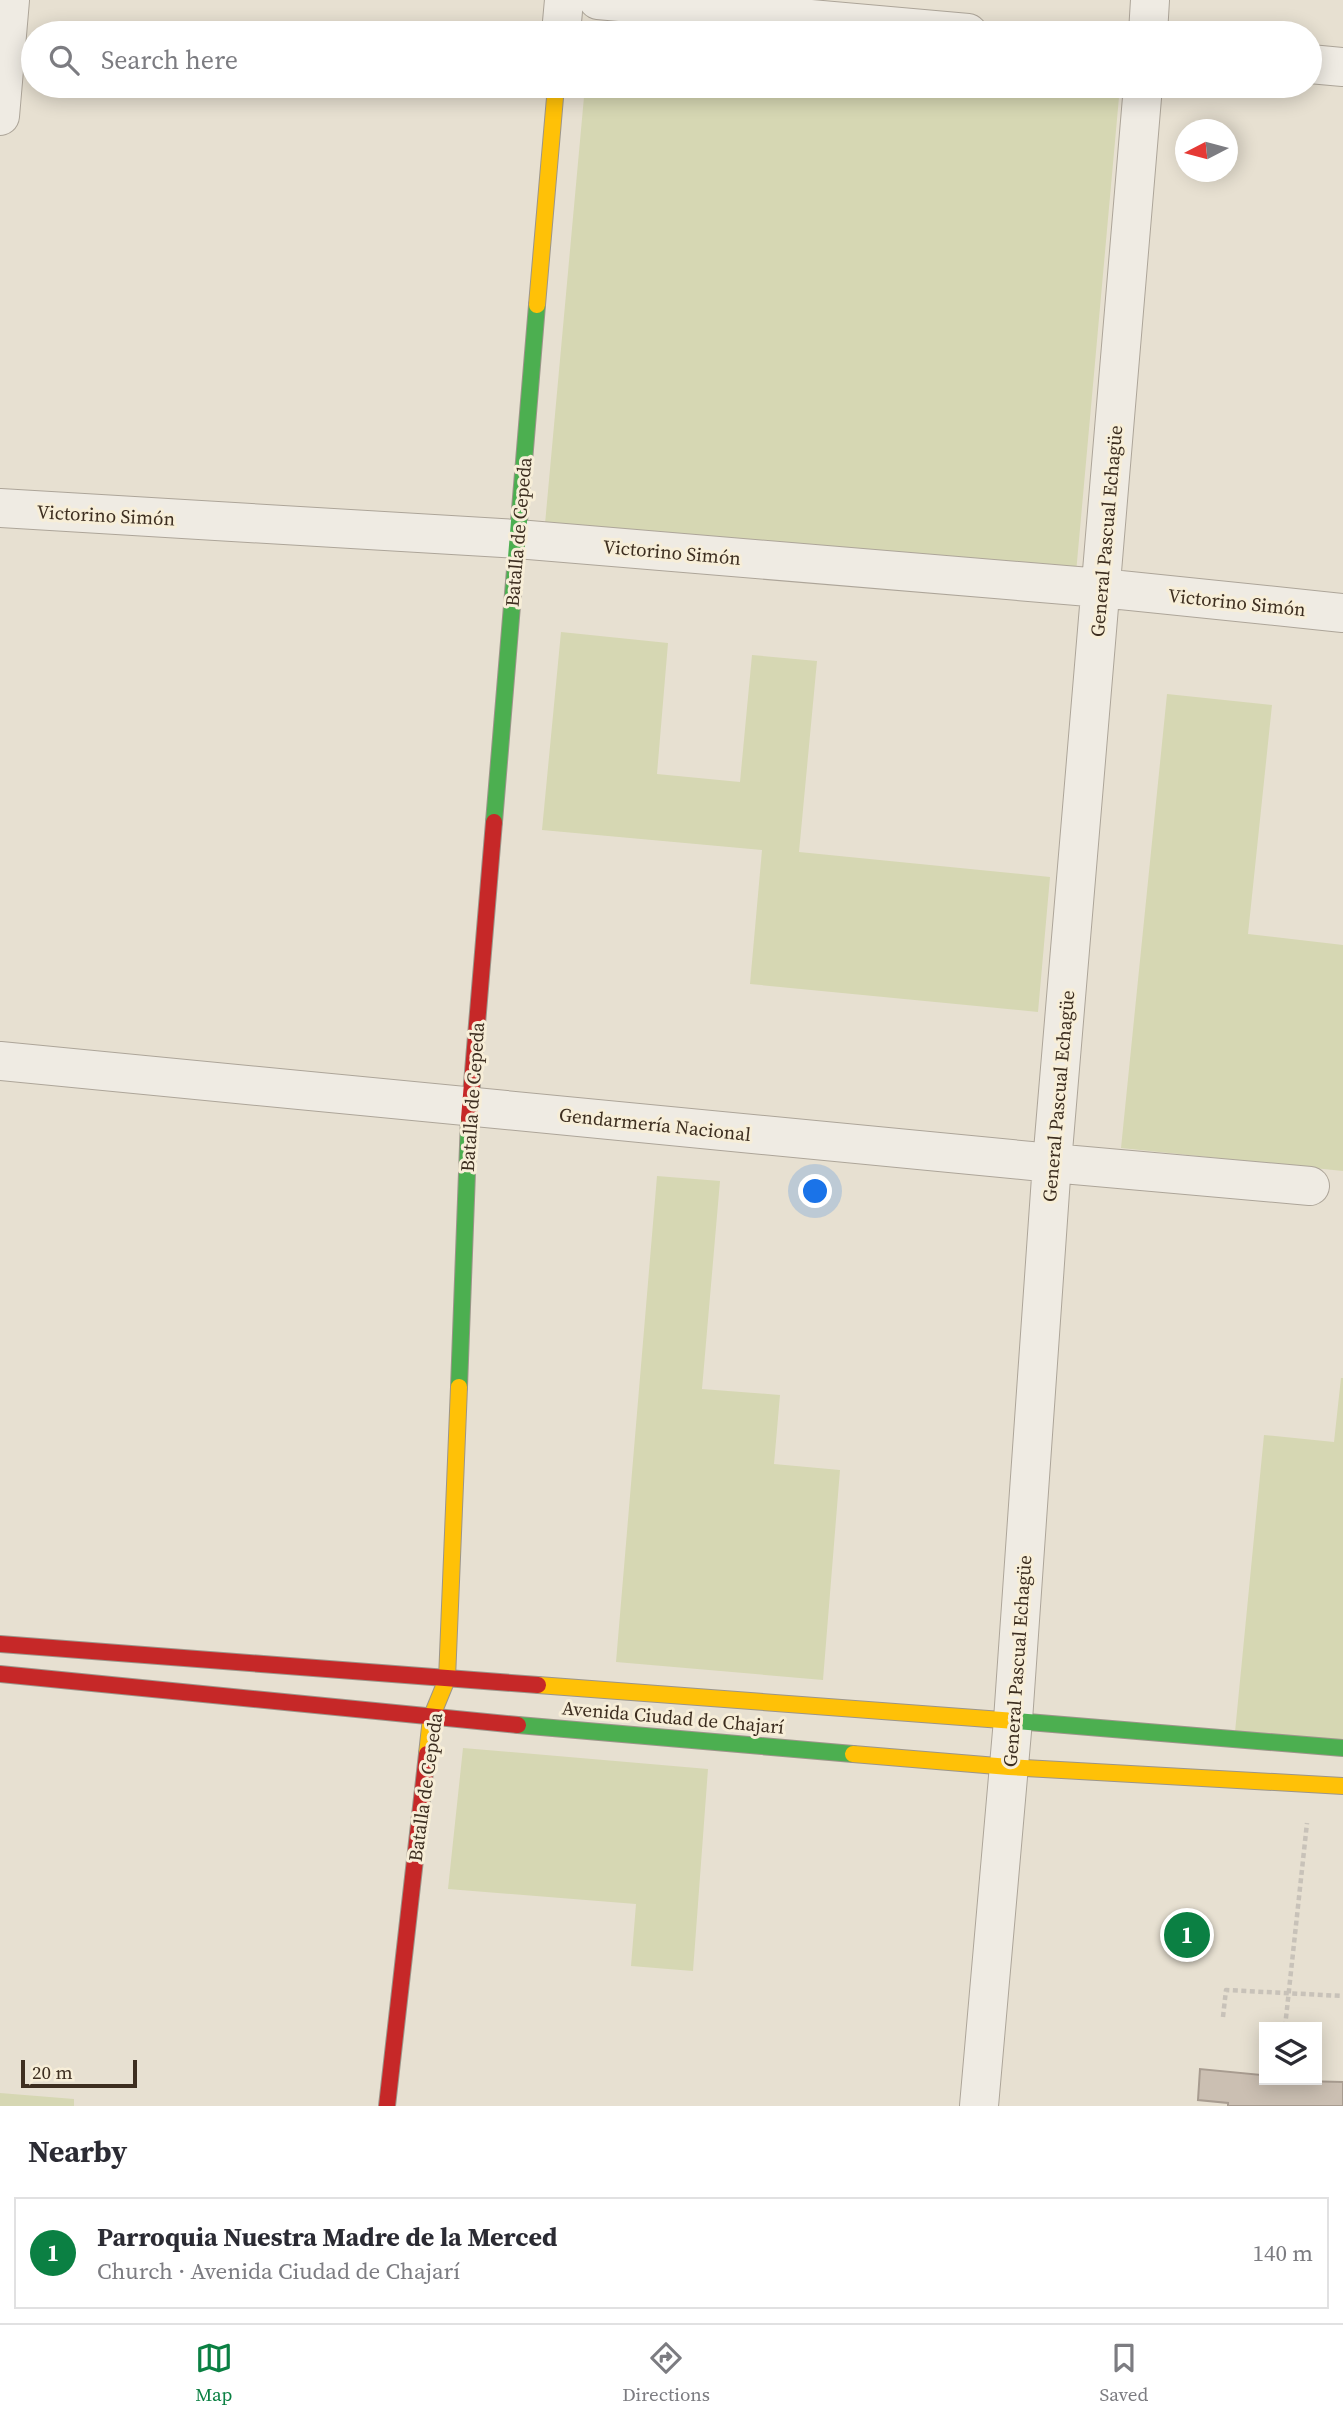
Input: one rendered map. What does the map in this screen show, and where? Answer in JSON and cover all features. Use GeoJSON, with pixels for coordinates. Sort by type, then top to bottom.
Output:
{"type":"FeatureCollection","features":[{"type":"Feature","properties":{"kind":"main road","name":"Batalla de Cepeda"},"geometry":{"type":"LineString","coordinates":[[387,2106],[431,1718],[447,1679],[470,1105],[555,98]]}},
{"type":"Feature","properties":{"kind":"main road","name":"Avenida Ciudad de Chajarí"},"geometry":{"type":"LineString","coordinates":[[0,1644],[1013,1720],[1343,1748]]}},
{"type":"Feature","properties":{"kind":"main road","name":"Avenida Ciudad de Chajarí"},"geometry":{"type":"LineString","coordinates":[[0,1674],[431,1718],[1009,1767],[1343,1786]]}},
{"type":"Feature","properties":{"kind":"street"},"geometry":{"type":"LineString","coordinates":[[0,116],[10,0]]}},
{"type":"Feature","properties":{"kind":"street"},"geometry":{"type":"LineString","coordinates":[[562,21],[564,0]]}},
{"type":"Feature","properties":{"kind":"street"},"geometry":{"type":"LineString","coordinates":[[598,0],[833,21]]}},
{"type":"Feature","properties":{"kind":"street"},"geometry":{"type":"LineString","coordinates":[[1149,21],[1150,0]]}},
{"type":"Feature","properties":{"kind":"street"},"geometry":{"type":"LineString","coordinates":[[1322,65],[1343,67]]}},
{"type":"Feature","properties":{"kind":"street","name":"General Pascual Echagüe"},"geometry":{"type":"LineString","coordinates":[[979,2106],[1013,1720],[1052,1163],[1142,98]]}},
{"type":"Feature","properties":{"kind":"street","name":"Victorino Simón"},"geometry":{"type":"LineString","coordinates":[[0,508],[517,539],[1101,588],[1343,613]]}},
{"type":"Feature","properties":{"kind":"street","name":"Gendarmería Nacional"},"geometry":{"type":"LineString","coordinates":[[0,1061],[1310,1186]]}},
{"type":"Feature","properties":{"kind":"path"},"geometry":{"type":"LineString","coordinates":[[1285,2022],[1312,1784]]}},
{"type":"Feature","properties":{"kind":"path"},"geometry":{"type":"LineString","coordinates":[[1223,2017],[1226,1990],[1343,1996]]}},
{"type":"Feature","properties":{"kind":"green space"},"geometry":{"type":"Polygon","coordinates":[[[584,98],[1119,98],[1076,573],[545,524],[584,98]]]}},
{"type":"Feature","properties":{"kind":"green space"},"geometry":{"type":"Polygon","coordinates":[[[561,632],[668,643],[657,774],[740,782],[752,655],[817,661],[799,852],[1050,877],[1038,1012],[750,984],[762,850],[542,830],[561,632]]]}},
{"type":"Feature","properties":{"kind":"green space"},"geometry":{"type":"Polygon","coordinates":[[[1167,694],[1272,705],[1248,934],[1343,945],[1343,1171],[1121,1148],[1167,694]]]}},
{"type":"Feature","properties":{"kind":"green space"},"geometry":{"type":"Polygon","coordinates":[[[657,1176],[720,1181],[702,1389],[780,1395],[774,1464],[840,1470],[823,1680],[616,1662],[657,1176]]]}},
{"type":"Feature","properties":{"kind":"green space"},"geometry":{"type":"Polygon","coordinates":[[[1341,1378],[1343,1743],[1235,1732],[1264,1435],[1334,1442],[1341,1378]]]}},
{"type":"Feature","properties":{"kind":"green space"},"geometry":{"type":"Polygon","coordinates":[[[463,1748],[708,1769],[693,1971],[631,1966],[636,1904],[448,1889],[463,1748]]]}},
{"type":"Feature","properties":{"kind":"green space"},"geometry":{"type":"Polygon","coordinates":[[[0,2093],[74,2099],[74,2106],[0,2106],[0,2093]]]}},
{"type":"Feature","properties":{"kind":"building"},"geometry":{"type":"Polygon","coordinates":[[[1200,2069],[1259,2075],[1259,2085],[1322,2085],[1322,2081],[1343,2082],[1343,2106],[1228,2106],[1228,2103],[1198,2100],[1200,2069]]]}},
{"type":"Feature","properties":{"kind":"traffic: fast"},"geometry":{"type":"LineString","coordinates":[[494,822],[537,305]]}},
{"type":"Feature","properties":{"kind":"traffic: fast"},"geometry":{"type":"LineString","coordinates":[[459,1387],[469,1119]]}},
{"type":"Feature","properties":{"kind":"traffic: fast"},"geometry":{"type":"LineString","coordinates":[[1015,1721],[1343,1748]]}},
{"type":"Feature","properties":{"kind":"traffic: fast"},"geometry":{"type":"LineString","coordinates":[[518,1725],[853,1754]]}},
{"type":"Feature","properties":{"kind":"traffic: slow"},"geometry":{"type":"LineString","coordinates":[[537,305],[555,98]]}},
{"type":"Feature","properties":{"kind":"traffic: slow"},"geometry":{"type":"LineString","coordinates":[[427,1754],[431,1718],[447,1679],[459,1387]]}},
{"type":"Feature","properties":{"kind":"traffic: slow"},"geometry":{"type":"LineString","coordinates":[[538,1685],[1015,1721]]}},
{"type":"Feature","properties":{"kind":"traffic: slow"},"geometry":{"type":"LineString","coordinates":[[853,1754],[1009,1767],[1343,1786]]}},
{"type":"Feature","properties":{"kind":"traffic: jam"},"geometry":{"type":"LineString","coordinates":[[469,1119],[494,822]]}},
{"type":"Feature","properties":{"kind":"traffic: jam"},"geometry":{"type":"LineString","coordinates":[[0,1644],[538,1685]]}},
{"type":"Feature","properties":{"kind":"traffic: jam"},"geometry":{"type":"LineString","coordinates":[[0,1674],[518,1725]]}},
{"type":"Feature","properties":{"kind":"traffic: jam"},"geometry":{"type":"LineString","coordinates":[[387,2106],[427,1754]]}},
{"type":"Feature","properties":{"kind":"place","name":"Parroquia Nuestra Madre de la Merced"},"geometry":{"type":"Point","coordinates":[1187,1935]}}]}
